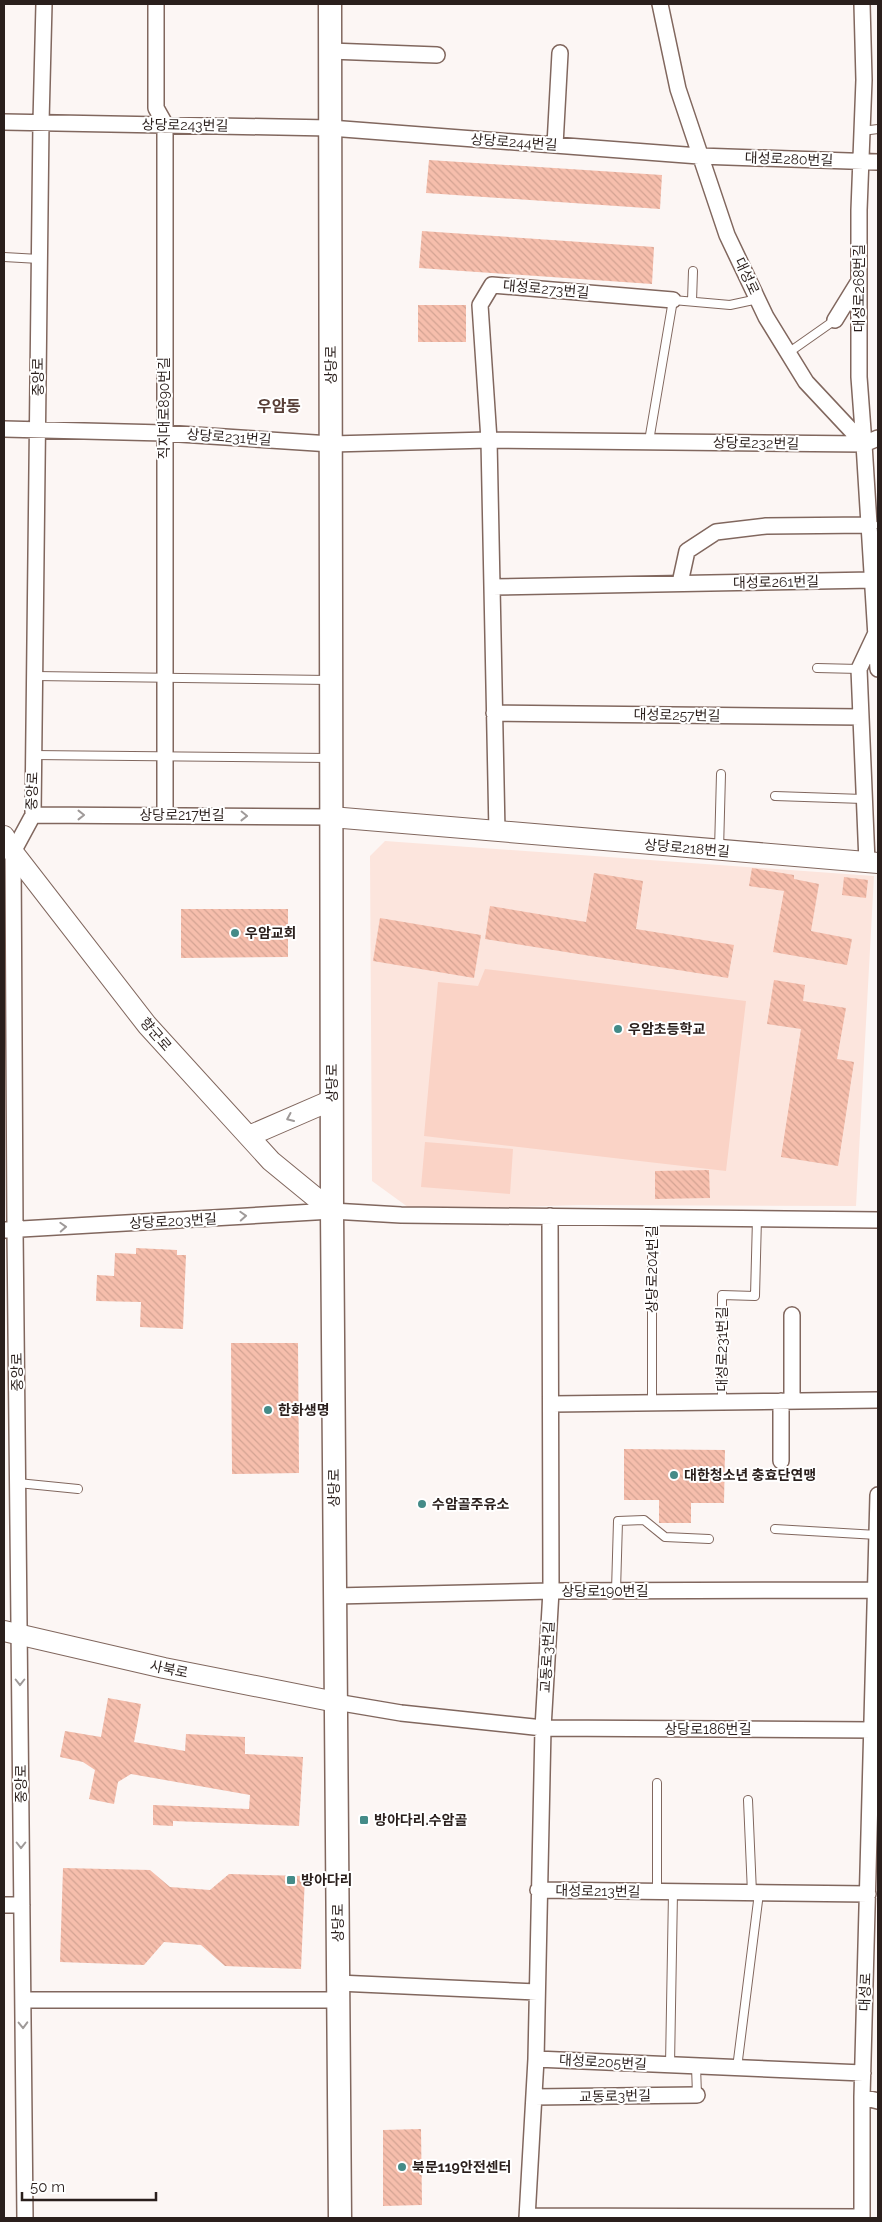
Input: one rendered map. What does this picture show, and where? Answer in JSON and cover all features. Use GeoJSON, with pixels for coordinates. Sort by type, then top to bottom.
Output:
{"type":"FeatureCollection","features":[{"type":"Feature","properties":{"kind":"main road","name":"상당로"},"geometry":{"type":"LineString","coordinates":[[330,4],[332,1211],[340,2218]]}},
{"type":"Feature","properties":{"kind":"street","name":"중앙로"},"geometry":{"type":"LineString","coordinates":[[25,2218],[22,1906],[12,1632],[18,1483],[9,1230],[7,850],[32,815],[38,429],[40,122],[44,4]]}},
{"type":"Feature","properties":{"kind":"street","name":"직지대로890번길"},"geometry":{"type":"LineString","coordinates":[[156,4],[156,108],[165,124],[165,815]]}},
{"type":"Feature","properties":{"kind":"street","name":"대성로"},"geometry":{"type":"LineString","coordinates":[[660,4],[678,89],[727,235],[758,299],[806,382],[871,441]]}},
{"type":"Feature","properties":{"kind":"street","name":"대성로268번길"},"geometry":{"type":"LineString","coordinates":[[862,4],[864,80],[859,280],[859,377],[871,441]]}},
{"type":"Feature","properties":{"kind":"street"},"geometry":{"type":"LineString","coordinates":[[330,51],[437,55]]}},
{"type":"Feature","properties":{"kind":"street"},"geometry":{"type":"LineString","coordinates":[[555,145],[560,53]]}},
{"type":"Feature","properties":{"kind":"street","name":"상당로243번길"},"geometry":{"type":"LineString","coordinates":[[4,122],[330,128]]}},
{"type":"Feature","properties":{"kind":"street","name":"상당로244번길"},"geometry":{"type":"LineString","coordinates":[[330,128],[699,156]]}},
{"type":"Feature","properties":{"kind":"street","name":"대성로280번길"},"geometry":{"type":"LineString","coordinates":[[699,156],[878,162]]}},
{"type":"Feature","properties":{"kind":"street"},"geometry":{"type":"LineString","coordinates":[[835,320],[859,280]]}},
{"type":"Feature","properties":{"kind":"street","name":"대성로273번길"},"geometry":{"type":"LineString","coordinates":[[489,440],[480,304],[492,285],[674,300]]}},
{"type":"Feature","properties":{"kind":"street","name":"상당로231번길"},"geometry":{"type":"LineString","coordinates":[[4,428],[164,433],[331,444]]}},
{"type":"Feature","properties":{"kind":"street"},"geometry":{"type":"LineString","coordinates":[[489,440],[496,832]]}},
{"type":"Feature","properties":{"kind":"street","name":"상당로232번길"},"geometry":{"type":"LineString","coordinates":[[331,444],[489,440],[871,441]]}},
{"type":"Feature","properties":{"kind":"street"},"geometry":{"type":"LineString","coordinates":[[871,441],[873,580],[878,669]]}},
{"type":"Feature","properties":{"kind":"street"},"geometry":{"type":"LineString","coordinates":[[680,583],[687,551],[716,532],[766,526],[873,535]]}},
{"type":"Feature","properties":{"kind":"street","name":"대성로261번길"},"geometry":{"type":"LineString","coordinates":[[492,587],[873,580]]}},
{"type":"Feature","properties":{"kind":"street"},"geometry":{"type":"LineString","coordinates":[[873,862],[863,799],[859,669],[875,634]]}},
{"type":"Feature","properties":{"kind":"street","name":"대성로257번길"},"geometry":{"type":"LineString","coordinates":[[494,713],[861,717]]}},
{"type":"Feature","properties":{"kind":"street","name":"상당로217번길"},"geometry":{"type":"LineString","coordinates":[[32,815],[331,817]]}},
{"type":"Feature","properties":{"kind":"street","name":"상당로218번길"},"geometry":{"type":"LineString","coordinates":[[331,817],[873,862]]}},
{"type":"Feature","properties":{"kind":"street","name":"향군로"},"geometry":{"type":"LineString","coordinates":[[7,850],[148,1025],[271,1161],[332,1211]]}},
{"type":"Feature","properties":{"kind":"street"},"geometry":{"type":"LineString","coordinates":[[249,1136],[332,1100]]}},
{"type":"Feature","properties":{"kind":"street","name":"상당로203번길"},"geometry":{"type":"LineString","coordinates":[[9,1230],[332,1211],[401,1215],[878,1220]]}},
{"type":"Feature","properties":{"kind":"street","name":"교동로3번길"},"geometry":{"type":"LineString","coordinates":[[527,2217],[536,2059],[538,1890],[543,1728],[551,1591],[550,1216]]}},
{"type":"Feature","properties":{"kind":"street"},"geometry":{"type":"LineString","coordinates":[[781,1461],[792,1315]]}},
{"type":"Feature","properties":{"kind":"street","name":"대성로231번길"},"geometry":{"type":"LineString","coordinates":[[552,1404],[878,1400]]}},
{"type":"Feature","properties":{"kind":"street","name":"대성로"},"geometry":{"type":"LineString","coordinates":[[862,2218],[862,2097],[878,1496]]}},
{"type":"Feature","properties":{"kind":"street","name":"상당로190번길"},"geometry":{"type":"LineString","coordinates":[[335,1596],[551,1591],[876,1590]]}},
{"type":"Feature","properties":{"kind":"street","name":"사북로"},"geometry":{"type":"LineString","coordinates":[[12,1632],[164,1668],[336,1702]]}},
{"type":"Feature","properties":{"kind":"street","name":"상당로186번길"},"geometry":{"type":"LineString","coordinates":[[336,1702],[401,1714],[543,1728],[873,1730]]}},
{"type":"Feature","properties":{"kind":"street","name":"대성로213번길"},"geometry":{"type":"LineString","coordinates":[[538,1890],[868,1894]]}},
{"type":"Feature","properties":{"kind":"street"},"geometry":{"type":"LineString","coordinates":[[4,1905],[22,1906]]}},
{"type":"Feature","properties":{"kind":"street"},"geometry":{"type":"LineString","coordinates":[[23,2000],[338,1991],[537,1992]]}},
{"type":"Feature","properties":{"kind":"street","name":"대성로205번길"},"geometry":{"type":"LineString","coordinates":[[536,2059],[863,2073]]}},
{"type":"Feature","properties":{"kind":"street","name":"교동로3번길"},"geometry":{"type":"LineString","coordinates":[[534,2097],[697,2095]]}},
{"type":"Feature","properties":{"kind":"street"},"geometry":{"type":"LineString","coordinates":[[862,2097],[878,2101]]}},
{"type":"Feature","properties":{"kind":"street"},"geometry":{"type":"LineString","coordinates":[[527,2217],[862,2218]]}},
{"type":"Feature","properties":{"kind":"lane"},"geometry":{"type":"LineString","coordinates":[[862,132],[878,129]]}},
{"type":"Feature","properties":{"kind":"lane"},"geometry":{"type":"LineString","coordinates":[[4,257],[39,259]]}},
{"type":"Feature","properties":{"kind":"lane"},"geometry":{"type":"LineString","coordinates":[[692,301],[693,271]]}},
{"type":"Feature","properties":{"kind":"lane","name":"대성로273번길"},"geometry":{"type":"LineString","coordinates":[[674,300],[730,304],[758,299]]}},
{"type":"Feature","properties":{"kind":"lane"},"geometry":{"type":"LineString","coordinates":[[649,441],[674,300]]}},
{"type":"Feature","properties":{"kind":"lane"},"geometry":{"type":"LineString","coordinates":[[788,353],[835,320]]}},
{"type":"Feature","properties":{"kind":"lane"},"geometry":{"type":"LineString","coordinates":[[817,668],[859,669]]}},
{"type":"Feature","properties":{"kind":"lane"},"geometry":{"type":"LineString","coordinates":[[35,676],[331,680]]}},
{"type":"Feature","properties":{"kind":"lane","name":"중앙로"},"geometry":{"type":"LineString","coordinates":[[33,755],[165,757]]}},
{"type":"Feature","properties":{"kind":"lane"},"geometry":{"type":"LineString","coordinates":[[165,757],[331,758]]}},
{"type":"Feature","properties":{"kind":"lane"},"geometry":{"type":"LineString","coordinates":[[719,850],[721,774]]}},
{"type":"Feature","properties":{"kind":"lane"},"geometry":{"type":"LineString","coordinates":[[775,796],[863,799]]}},
{"type":"Feature","properties":{"kind":"lane","name":"상당로204번길"},"geometry":{"type":"LineString","coordinates":[[652,1217],[652,1402]]}},
{"type":"Feature","properties":{"kind":"lane","name":"대성로231번길"},"geometry":{"type":"LineString","coordinates":[[722,1402],[722,1295],[755,1296],[757,1218]]}},
{"type":"Feature","properties":{"kind":"lane"},"geometry":{"type":"LineString","coordinates":[[18,1483],[78,1489]]}},
{"type":"Feature","properties":{"kind":"lane"},"geometry":{"type":"LineString","coordinates":[[616,1591],[618,1521],[644,1520],[665,1537],[709,1538]]}},
{"type":"Feature","properties":{"kind":"lane"},"geometry":{"type":"LineString","coordinates":[[776,1530],[877,1525]]}},
{"type":"Feature","properties":{"kind":"lane","name":"대성로213번길"},"geometry":{"type":"LineString","coordinates":[[657,1782],[657,1891]]}},
{"type":"Feature","properties":{"kind":"lane"},"geometry":{"type":"LineString","coordinates":[[737,2068],[749,1971],[755,1893],[748,1800]]}},
{"type":"Feature","properties":{"kind":"lane"},"geometry":{"type":"LineString","coordinates":[[670,2065],[673,1892]]}},
{"type":"Feature","properties":{"kind":"lane"},"geometry":{"type":"LineString","coordinates":[[696,2066],[697,2095]]}},
{"type":"Feature","properties":{"kind":"shaded area","name":"우암초등학교"},"geometry":{"type":"Polygon","coordinates":[[[385,841],[874,876],[856,1206],[579,1205],[412,1210],[372,1181],[370,856],[385,841]]]}},
{"type":"Feature","properties":{"kind":"shaded area"},"geometry":{"type":"Polygon","coordinates":[[[485,969],[746,1001],[726,1171],[424,1136],[438,982],[478,986],[485,969]]]}},
{"type":"Feature","properties":{"kind":"shaded area"},"geometry":{"type":"Polygon","coordinates":[[[425,1142],[513,1149],[510,1194],[421,1187],[425,1142]]]}},
{"type":"Feature","properties":{"kind":"building"},"geometry":{"type":"Polygon","coordinates":[[[429,160],[662,175],[660,209],[426,193],[429,160]]]}},
{"type":"Feature","properties":{"kind":"building"},"geometry":{"type":"Polygon","coordinates":[[[422,231],[654,247],[652,284],[419,268],[422,231]]]}},
{"type":"Feature","properties":{"kind":"building"},"geometry":{"type":"Polygon","coordinates":[[[418,305],[466,305],[466,342],[418,342],[418,305]]]}},
{"type":"Feature","properties":{"kind":"building"},"geometry":{"type":"Polygon","coordinates":[[[752,868],[794,875],[794,879],[819,884],[811,931],[852,939],[847,965],[773,952],[784,891],[749,886],[752,868]]]}},
{"type":"Feature","properties":{"kind":"building"},"geometry":{"type":"Polygon","coordinates":[[[594,873],[643,881],[636,929],[734,945],[728,978],[485,939],[490,906],[586,922],[594,873]]]}},
{"type":"Feature","properties":{"kind":"building"},"geometry":{"type":"Polygon","coordinates":[[[844,877],[868,880],[866,898],[842,895],[844,877]]]}},
{"type":"Feature","properties":{"kind":"building","name":"우암교회"},"geometry":{"type":"Polygon","coordinates":[[[181,909],[288,909],[288,957],[181,958],[181,909]]]}},
{"type":"Feature","properties":{"kind":"building"},"geometry":{"type":"Polygon","coordinates":[[[380,918],[481,935],[474,978],[373,961],[380,918]]]}},
{"type":"Feature","properties":{"kind":"building"},"geometry":{"type":"Polygon","coordinates":[[[774,980],[805,985],[803,1001],[846,1008],[837,1059],[854,1062],[838,1166],[781,1157],[801,1029],[767,1024],[774,980]]]}},
{"type":"Feature","properties":{"kind":"building"},"geometry":{"type":"Polygon","coordinates":[[[709,1170],[710,1198],[655,1199],[655,1171],[709,1170]]]}},
{"type":"Feature","properties":{"kind":"building"},"geometry":{"type":"Polygon","coordinates":[[[136,1248],[177,1250],[177,1255],[186,1255],[183,1329],[140,1327],[141,1302],[96,1301],[97,1275],[114,1276],[115,1253],[136,1254],[136,1248]]]}},
{"type":"Feature","properties":{"kind":"building"},"geometry":{"type":"Polygon","coordinates":[[[231,1343],[298,1343],[299,1473],[232,1474],[231,1343]]]}},
{"type":"Feature","properties":{"kind":"building","name":"대한청소년 충효단연맹"},"geometry":{"type":"Polygon","coordinates":[[[624,1449],[725,1450],[724,1503],[691,1503],[691,1523],[659,1523],[659,1500],[624,1500],[624,1449]]]}},
{"type":"Feature","properties":{"kind":"building"},"geometry":{"type":"Polygon","coordinates":[[[108,1698],[141,1704],[134,1742],[185,1751],[186,1734],[245,1737],[245,1754],[303,1757],[299,1826],[173,1821],[173,1826],[153,1825],[153,1805],[249,1809],[250,1795],[131,1774],[118,1782],[114,1804],[89,1799],[95,1770],[83,1762],[60,1757],[65,1731],[101,1737],[108,1698]]]}},
{"type":"Feature","properties":{"kind":"building"},"geometry":{"type":"Polygon","coordinates":[[[63,1868],[150,1870],[170,1887],[210,1890],[229,1874],[305,1876],[301,1969],[225,1966],[201,1945],[164,1942],[144,1965],[60,1962],[63,1868]]]}},
{"type":"Feature","properties":{"kind":"building"},"geometry":{"type":"Polygon","coordinates":[[[421,2129],[422,2205],[383,2206],[383,2130],[421,2129]]]}},
{"type":"Feature","properties":{"kind":"place","name":"우암교회"},"geometry":{"type":"Point","coordinates":[235,933]}},
{"type":"Feature","properties":{"kind":"place","name":"우암초등학교"},"geometry":{"type":"Point","coordinates":[618,1029]}},
{"type":"Feature","properties":{"kind":"place","name":"한화생명"},"geometry":{"type":"Point","coordinates":[268,1410]}},
{"type":"Feature","properties":{"kind":"place","name":"대한청소년 충효단연맹"},"geometry":{"type":"Point","coordinates":[674,1475]}},
{"type":"Feature","properties":{"kind":"place","name":"수암골주유소"},"geometry":{"type":"Point","coordinates":[422,1504]}},
{"type":"Feature","properties":{"kind":"place","name":"방아다리.수암골"},"geometry":{"type":"Point","coordinates":[364,1820]}},
{"type":"Feature","properties":{"kind":"place","name":"방아다리"},"geometry":{"type":"Point","coordinates":[291,1880]}},
{"type":"Feature","properties":{"kind":"place","name":"북문119안전센터"},"geometry":{"type":"Point","coordinates":[402,2167]}},
{"type":"Feature","properties":{"kind":"district","name":"우암동"},"geometry":{"type":"Point","coordinates":[279,406]}}]}
